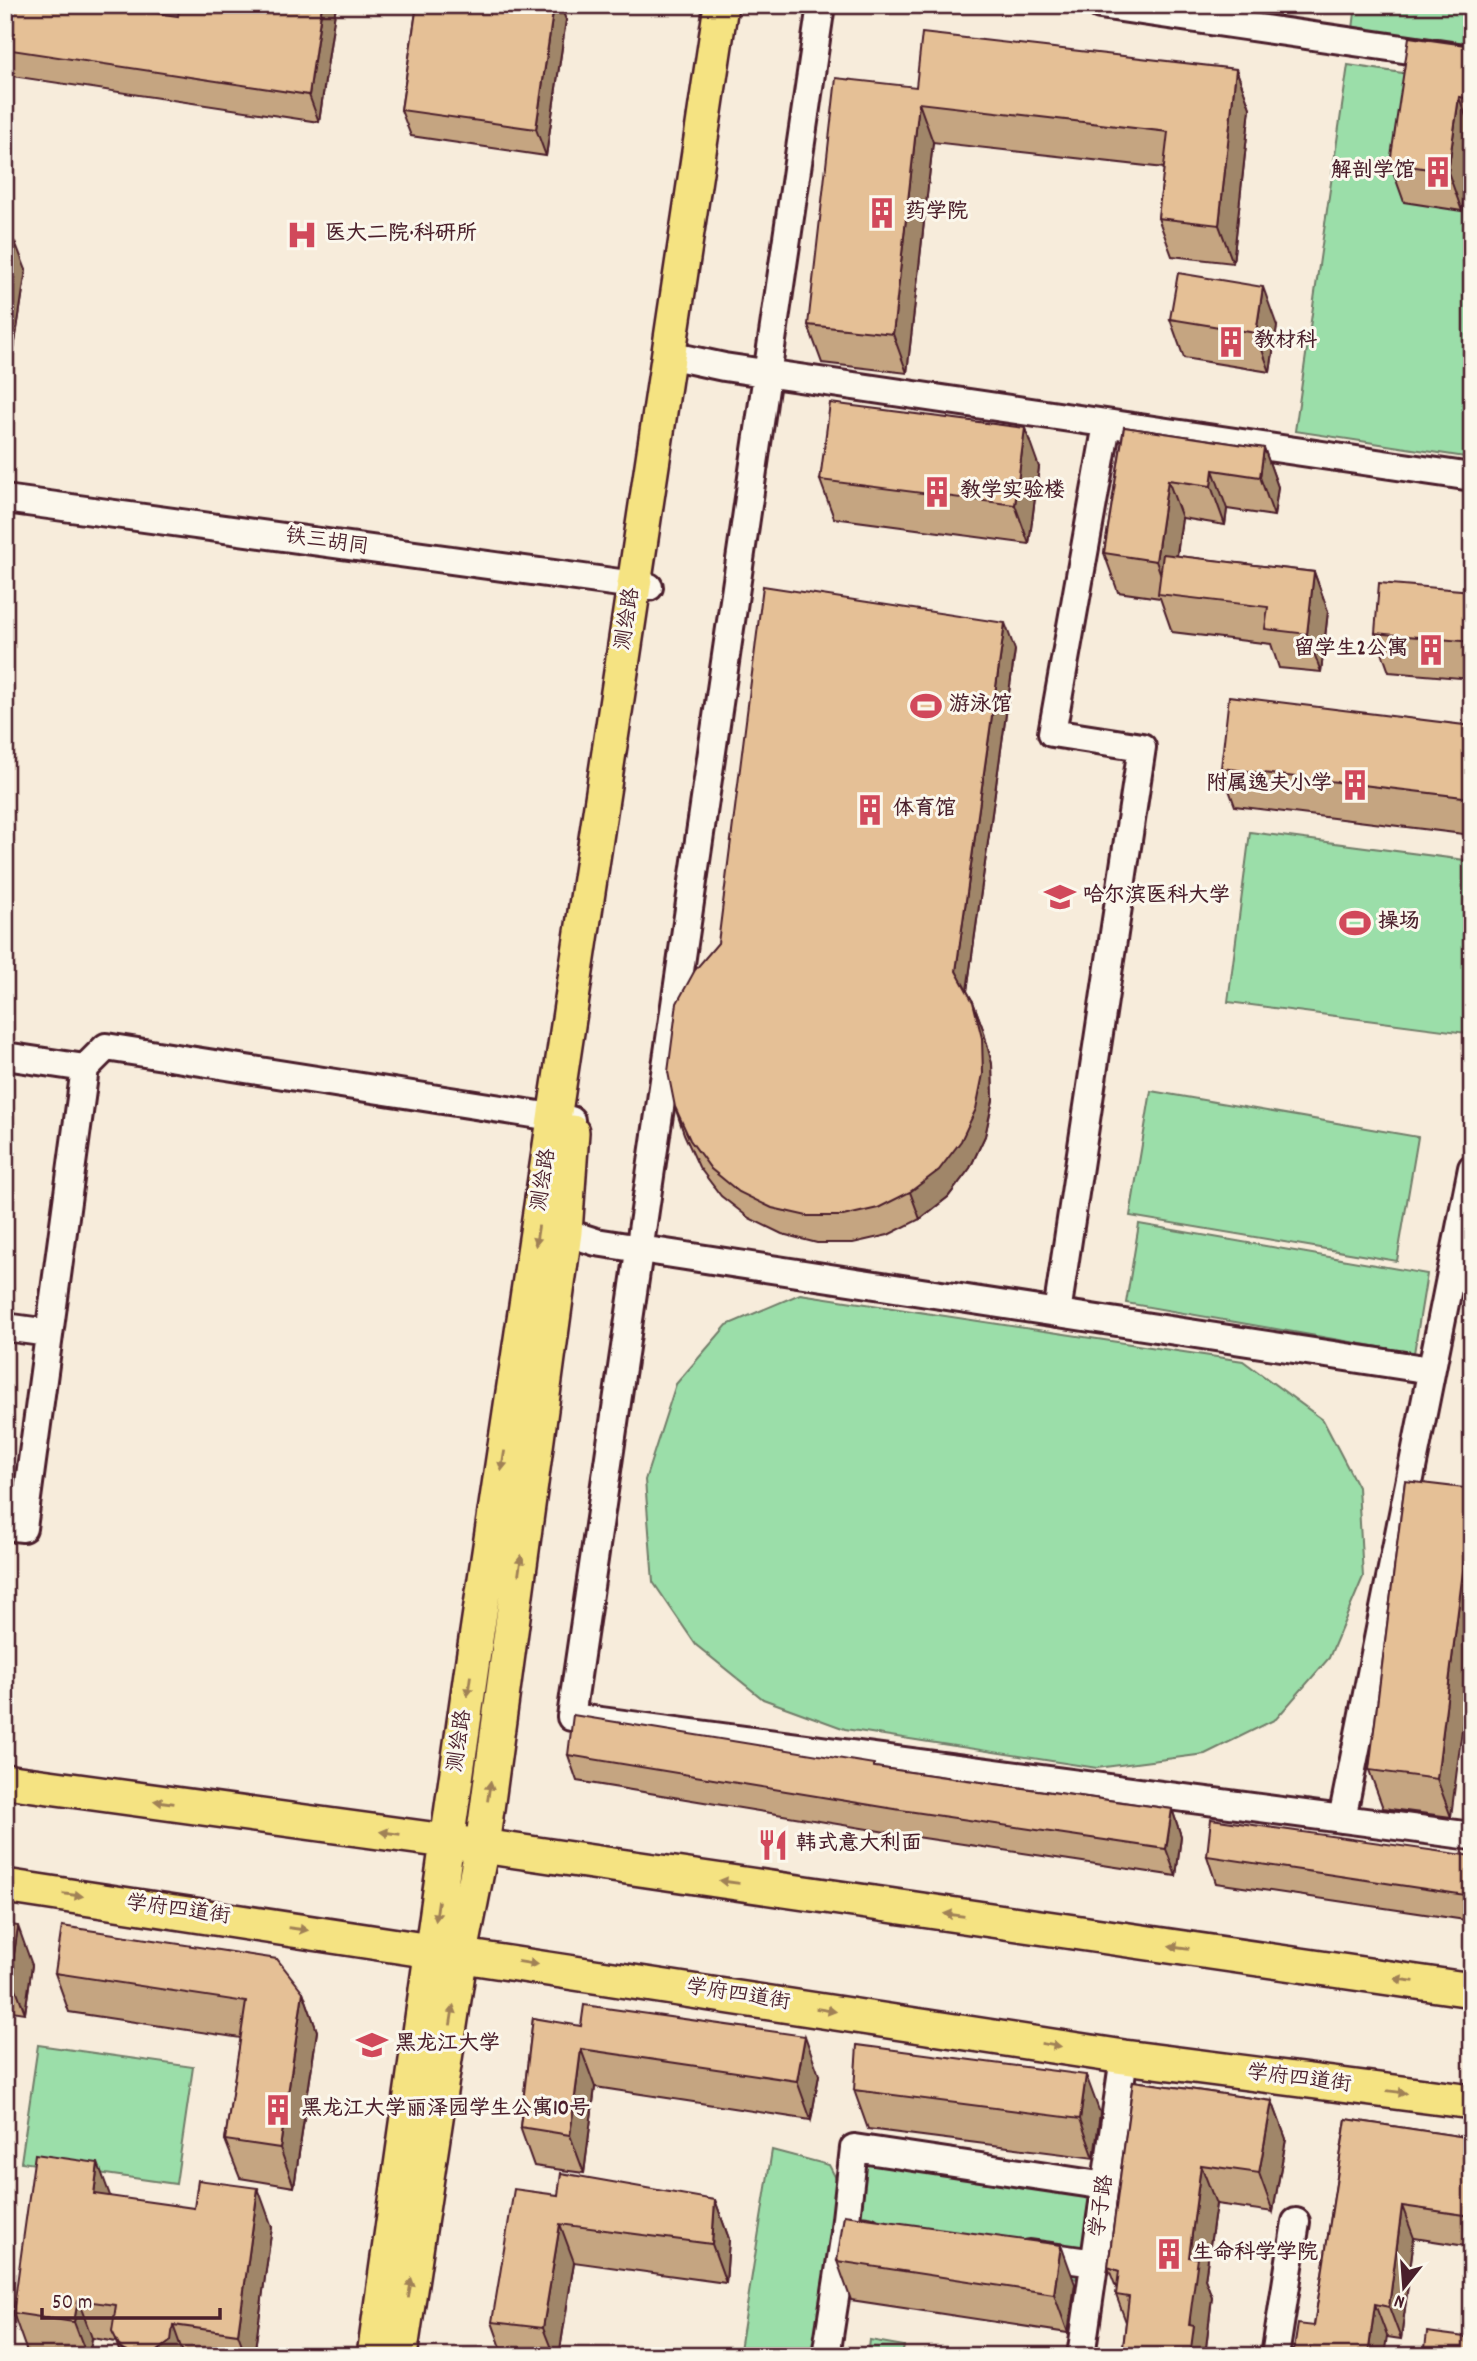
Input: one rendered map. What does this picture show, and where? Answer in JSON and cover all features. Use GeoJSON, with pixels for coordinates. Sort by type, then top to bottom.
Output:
{"type":"FeatureCollection","features":[{"type":"Feature","properties":{"kind":"main road","name":"测绘路"},"geometry":{"type":"LineString","coordinates":[[400,2356],[447,1951],[447,1841],[564,1119],[642,586],[721,5]]}},
{"type":"Feature","properties":{"kind":"main road","name":"测绘路"},"geometry":{"type":"LineString","coordinates":[[642,586],[741,5]]}},
{"type":"Feature","properties":{"kind":"main road","name":"测绘路"},"geometry":{"type":"LineString","coordinates":[[374,2356],[447,1951],[482,1846],[565,1232],[564,1119]]}},
{"type":"Feature","properties":{"kind":"main road"},"geometry":{"type":"LineString","coordinates":[[5,1781],[447,1841],[1472,1990]]}},
{"type":"Feature","properties":{"kind":"main road","name":"学府四道街"},"geometry":{"type":"LineString","coordinates":[[5,1885],[1124,2057],[1472,2102]]}},
{"type":"Feature","properties":{"kind":"street"},"geometry":{"type":"LineString","coordinates":[[821,5],[572,1717],[1472,1836]]}},
{"type":"Feature","properties":{"kind":"street"},"geometry":{"type":"LineString","coordinates":[[1100,5],[1472,59]]}},
{"type":"Feature","properties":{"kind":"street"},"geometry":{"type":"LineString","coordinates":[[682,358],[1472,478]]}},
{"type":"Feature","properties":{"kind":"street"},"geometry":{"type":"LineString","coordinates":[[1057,1313],[1142,747],[1052,733],[1107,424]]}},
{"type":"Feature","properties":{"kind":"street","name":"铁三胡同"},"geometry":{"type":"LineString","coordinates":[[5,499],[642,586]]}},
{"type":"Feature","properties":{"kind":"street"},"geometry":{"type":"LineString","coordinates":[[5,1526],[23,1528],[85,1068],[106,1047],[564,1119]]}},
{"type":"Feature","properties":{"kind":"street"},"geometry":{"type":"LineString","coordinates":[[5,1056],[85,1068]]}},
{"type":"Feature","properties":{"kind":"street"},"geometry":{"type":"LineString","coordinates":[[1342,1819],[1420,1492],[1431,1370],[1472,1168]]}},
{"type":"Feature","properties":{"kind":"street"},"geometry":{"type":"LineString","coordinates":[[565,1232],[596,1242],[639,1249],[1431,1370]]}},
{"type":"Feature","properties":{"kind":"street"},"geometry":{"type":"LineString","coordinates":[[5,1327],[49,1333]]}},
{"type":"Feature","properties":{"kind":"street","name":"学子路"},"geometry":{"type":"LineString","coordinates":[[1081,2356],[1124,2057]]}},
{"type":"Feature","properties":{"kind":"street"},"geometry":{"type":"LineString","coordinates":[[827,2356],[854,2148],[1106,2186]]}},
{"type":"Feature","properties":{"kind":"street"},"geometry":{"type":"LineString","coordinates":[[1275,2356],[1296,2222]]}},
{"type":"Feature","properties":{"kind":"street"},"geometry":{"type":"LineString","coordinates":[[845,2228],[887,2234]]}},
{"type":"Feature","properties":{"kind":"street"},"geometry":{"type":"LineString","coordinates":[[1012,2252],[1095,2263]]}},
{"type":"Feature","properties":{"kind":"green space"},"geometry":{"type":"Polygon","coordinates":[[[1356,5],[1472,5],[1472,45],[1353,29],[1356,5]]]}},
{"type":"Feature","properties":{"kind":"green space"},"geometry":{"type":"Polygon","coordinates":[[[1348,65],[1423,76],[1462,211],[1472,143],[1472,458],[1295,431],[1348,65]]]}},
{"type":"Feature","properties":{"kind":"green space","name":"操场"},"geometry":{"type":"Polygon","coordinates":[[[1250,832],[1472,861],[1472,985],[1466,1033],[1228,1002],[1250,832]]]}},
{"type":"Feature","properties":{"kind":"green space"},"geometry":{"type":"Polygon","coordinates":[[[1151,1091],[1418,1137],[1397,1261],[1130,1216],[1151,1091]]]}},
{"type":"Feature","properties":{"kind":"green space"},"geometry":{"type":"Polygon","coordinates":[[[1139,1224],[1427,1274],[1414,1353],[1126,1303],[1139,1224]]]}},
{"type":"Feature","properties":{"kind":"green space"},"geometry":{"type":"Polygon","coordinates":[[[800,1294],[1243,1361],[1323,1420],[1358,1487],[1363,1577],[1329,1658],[1276,1719],[1205,1754],[1097,1768],[845,1729],[763,1699],[696,1645],[653,1582],[645,1480],[676,1384],[727,1325],[800,1294]]]}},
{"type":"Feature","properties":{"kind":"green space"},"geometry":{"type":"Polygon","coordinates":[[[38,2045],[193,2067],[176,2184],[21,2162],[38,2045]]]}},
{"type":"Feature","properties":{"kind":"green space"},"geometry":{"type":"Polygon","coordinates":[[[772,2150],[829,2165],[844,2194],[818,2356],[739,2356],[772,2150]]]}},
{"type":"Feature","properties":{"kind":"green space"},"geometry":{"type":"Polygon","coordinates":[[[862,2156],[1090,2190],[1079,2279],[853,2247],[862,2156]]]}},
{"type":"Feature","properties":{"kind":"green space"},"geometry":{"type":"Polygon","coordinates":[[[870,2340],[904,2346],[902,2356],[868,2356],[870,2340]]]}},
{"type":"Feature","properties":{"kind":"building"},"geometry":{"type":"Polygon","coordinates":[[[5,5],[101,5],[178,16],[180,5],[322,5],[309,95],[5,49],[5,5]]]}},
{"type":"Feature","properties":{"kind":"building"},"geometry":{"type":"Polygon","coordinates":[[[417,5],[554,5],[536,129],[401,110],[417,5]]]}},
{"type":"Feature","properties":{"kind":"building"},"geometry":{"type":"Polygon","coordinates":[[[922,33],[1236,69],[1219,225],[1158,218],[1168,132],[919,103],[893,334],[808,325],[836,78],[916,87],[922,33]]]}},
{"type":"Feature","properties":{"kind":"building"},"geometry":{"type":"Polygon","coordinates":[[[1409,37],[1472,46],[1472,99],[1459,97],[1448,172],[1390,163],[1409,37]]]}},
{"type":"Feature","properties":{"kind":"building"},"geometry":{"type":"Polygon","coordinates":[[[5,242],[16,244],[5,315],[5,242]]]}},
{"type":"Feature","properties":{"kind":"building"},"geometry":{"type":"Polygon","coordinates":[[[1178,273],[1263,287],[1256,333],[1170,319],[1178,273]]]}},
{"type":"Feature","properties":{"kind":"building"},"geometry":{"type":"Polygon","coordinates":[[[830,403],[1025,428],[1015,505],[820,480],[830,403]]]}},
{"type":"Feature","properties":{"kind":"building"},"geometry":{"type":"Polygon","coordinates":[[[1124,427],[1264,448],[1260,477],[1213,470],[1211,486],[1168,480],[1156,561],[1104,553],[1124,427]]]}},
{"type":"Feature","properties":{"kind":"building"},"geometry":{"type":"Polygon","coordinates":[[[1163,554],[1314,572],[1307,634],[1265,629],[1268,607],[1158,594],[1163,554]]]}},
{"type":"Feature","properties":{"kind":"building"},"geometry":{"type":"Polygon","coordinates":[[[1379,583],[1472,591],[1472,642],[1375,633],[1379,583]]]}},
{"type":"Feature","properties":{"kind":"building","name":"体育馆"},"geometry":{"type":"Polygon","coordinates":[[[763,586],[1005,623],[956,971],[973,1002],[982,1038],[983,1074],[976,1109],[961,1141],[939,1170],[910,1192],[878,1208],[843,1216],[807,1216],[772,1208],[739,1192],[711,1169],[690,1140],[675,1107],[668,1072],[677,1003],[695,970],[718,943],[763,586]]]}},
{"type":"Feature","properties":{"kind":"building"},"geometry":{"type":"Polygon","coordinates":[[[1229,696],[1472,726],[1472,798],[1221,768],[1229,696]]]}},
{"type":"Feature","properties":{"kind":"building"},"geometry":{"type":"Polygon","coordinates":[[[1405,1481],[1472,1489],[1437,1779],[1369,1770],[1405,1481]]]}},
{"type":"Feature","properties":{"kind":"building"},"geometry":{"type":"Polygon","coordinates":[[[573,1715],[874,1764],[874,1767],[1172,1809],[1166,1849],[901,1810],[568,1755],[573,1715]]]}},
{"type":"Feature","properties":{"kind":"building"},"geometry":{"type":"Polygon","coordinates":[[[1211,1819],[1472,1856],[1472,1896],[1207,1856],[1211,1819]]]}},
{"type":"Feature","properties":{"kind":"building"},"geometry":{"type":"Polygon","coordinates":[[[5,1924],[18,1926],[11,1975],[5,1974],[5,1924]]]}},
{"type":"Feature","properties":{"kind":"building"},"geometry":{"type":"Polygon","coordinates":[[[62,1926],[277,1959],[303,1992],[280,2148],[225,2140],[246,2002],[55,1973],[62,1926]]]}},
{"type":"Feature","properties":{"kind":"building"},"geometry":{"type":"Polygon","coordinates":[[[584,2005],[805,2036],[797,2081],[581,2049],[570,2135],[520,2127],[533,2018],[581,2026],[584,2005]]]}},
{"type":"Feature","properties":{"kind":"building"},"geometry":{"type":"Polygon","coordinates":[[[857,2045],[1086,2075],[1080,2119],[854,2090],[857,2045]]]}},
{"type":"Feature","properties":{"kind":"building","name":"生命科学学院"},"geometry":{"type":"Polygon","coordinates":[[[1133,2081],[1272,2101],[1259,2173],[1201,2165],[1189,2257],[1198,2258],[1189,2325],[1194,2326],[1190,2356],[1122,2356],[1129,2297],[1116,2295],[1119,2271],[1108,2267],[1133,2081]]]}},
{"type":"Feature","properties":{"kind":"building"},"geometry":{"type":"Polygon","coordinates":[[[1346,2119],[1472,2138],[1472,2216],[1402,2206],[1389,2307],[1375,2304],[1368,2356],[1293,2356],[1298,2324],[1314,2326],[1346,2119]]]}},
{"type":"Feature","properties":{"kind":"building"},"geometry":{"type":"Polygon","coordinates":[[[35,2154],[98,2163],[94,2194],[194,2208],[198,2180],[258,2188],[238,2334],[173,2325],[171,2341],[154,2354],[132,2354],[121,2349],[112,2331],[116,2305],[78,2300],[74,2322],[13,2313],[35,2154]]]}},
{"type":"Feature","properties":{"kind":"building"},"geometry":{"type":"Polygon","coordinates":[[[561,2173],[715,2200],[712,2244],[560,2224],[543,2328],[492,2322],[514,2189],[558,2195],[561,2173]]]}},
{"type":"Feature","properties":{"kind":"building"},"geometry":{"type":"Polygon","coordinates":[[[844,2215],[1061,2245],[1054,2294],[837,2261],[844,2215]]]}},
{"type":"Feature","properties":{"kind":"building"},"geometry":{"type":"Polygon","coordinates":[[[1427,2332],[1472,2338],[1472,2356],[1424,2356],[1427,2332]]]}},
{"type":"Feature","properties":{"kind":"place","name":"解剖学馆"},"geometry":{"type":"Point","coordinates":[1438,172]}},
{"type":"Feature","properties":{"kind":"place","name":"药学院"},"geometry":{"type":"Point","coordinates":[882,213]}},
{"type":"Feature","properties":{"kind":"place","name":"医大二院·科研所"},"geometry":{"type":"Point","coordinates":[302,235]}},
{"type":"Feature","properties":{"kind":"place","name":"教材科"},"geometry":{"type":"Point","coordinates":[1231,342]}},
{"type":"Feature","properties":{"kind":"place","name":"教学实验楼"},"geometry":{"type":"Point","coordinates":[937,492]}},
{"type":"Feature","properties":{"kind":"place","name":"留学生2公寓"},"geometry":{"type":"Point","coordinates":[1431,650]}},
{"type":"Feature","properties":{"kind":"place","name":"游泳馆"},"geometry":{"type":"Point","coordinates":[926,706]}},
{"type":"Feature","properties":{"kind":"place","name":"附属逸夫小学"},"geometry":{"type":"Point","coordinates":[1355,785]}},
{"type":"Feature","properties":{"kind":"place","name":"体育馆"},"geometry":{"type":"Point","coordinates":[870,810]}},
{"type":"Feature","properties":{"kind":"place","name":"哈尔滨医科大学"},"geometry":{"type":"Point","coordinates":[1060,897]}},
{"type":"Feature","properties":{"kind":"place","name":"操场"},"geometry":{"type":"Point","coordinates":[1355,923]}},
{"type":"Feature","properties":{"kind":"place","name":"韩式意大利面"},"geometry":{"type":"Point","coordinates":[773,1845]}},
{"type":"Feature","properties":{"kind":"place","name":"黑龙江大学"},"geometry":{"type":"Point","coordinates":[372,2045]}},
{"type":"Feature","properties":{"kind":"place","name":"黑龙江大学丽泽园学生公寓10号"},"geometry":{"type":"Point","coordinates":[278,2110]}},
{"type":"Feature","properties":{"kind":"place","name":"生命科学学院"},"geometry":{"type":"Point","coordinates":[1169,2254]}}]}
